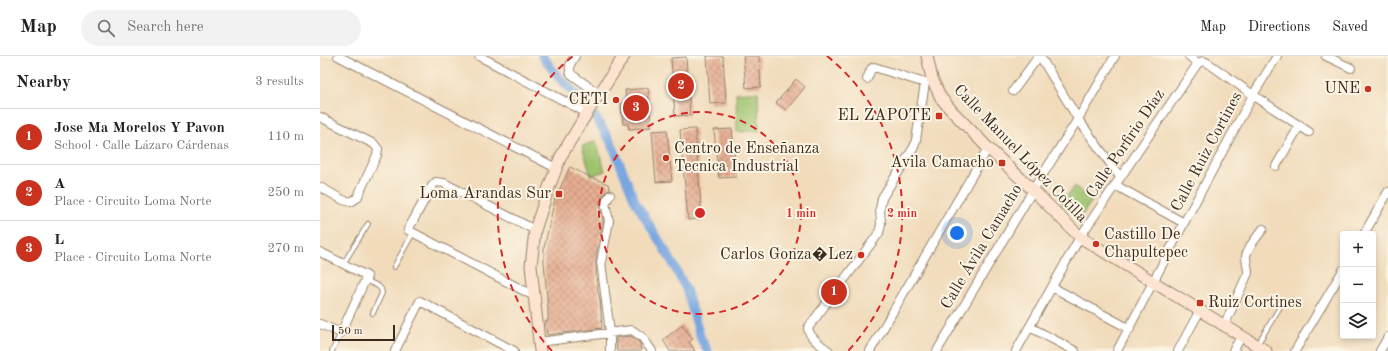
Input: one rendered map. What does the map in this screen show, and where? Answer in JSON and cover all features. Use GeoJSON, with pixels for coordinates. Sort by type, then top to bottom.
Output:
{"type":"FeatureCollection","features":[{"type":"Feature","properties":{"kind":"street"},"geometry":{"type":"LineString","coordinates":[[338,56],[556,168]]}},
{"type":"Feature","properties":{"kind":"street"},"geometry":{"type":"LineString","coordinates":[[479,56],[587,113]]}},
{"type":"Feature","properties":{"kind":"street"},"geometry":{"type":"LineString","coordinates":[[575,56],[570,63],[569,69],[571,74],[599,94]]}},
{"type":"Feature","properties":{"kind":"street"},"geometry":{"type":"LineString","coordinates":[[624,56],[561,156],[535,230],[531,266],[540,346],[610,332],[632,330],[642,336],[652,351]]}},
{"type":"Feature","properties":{"kind":"street","name":"Calle Manuel López Cotilla"},"geometry":{"type":"LineString","coordinates":[[927,56],[929,81],[941,98],[988,148],[1080,237],[1199,312],[1261,348]]}},
{"type":"Feature","properties":{"kind":"street"},"geometry":{"type":"LineString","coordinates":[[1013,91],[1039,56],[1078,119],[1120,177]]}},
{"type":"Feature","properties":{"kind":"street","name":"Calle Ávila Camacho"},"geometry":{"type":"LineString","coordinates":[[937,351],[1115,56]]}},
{"type":"Feature","properties":{"kind":"street"},"geometry":{"type":"LineString","coordinates":[[1189,56],[1201,62],[1208,63],[1309,132]]}},
{"type":"Feature","properties":{"kind":"street","name":"Calle Ruiz Cortines"},"geometry":{"type":"LineString","coordinates":[[1117,351],[1253,95],[1277,56]]}},
{"type":"Feature","properties":{"kind":"street"},"geometry":{"type":"LineString","coordinates":[[1326,56],[1351,68]]}},
{"type":"Feature","properties":{"kind":"street","name":"Calle Porfirio Díaz"},"geometry":{"type":"LineString","coordinates":[[1016,351],[1080,237],[1120,177],[1201,62]]}},
{"type":"Feature","properties":{"kind":"street"},"geometry":{"type":"LineString","coordinates":[[829,351],[819,344],[808,332],[808,328],[879,233],[881,224],[880,209],[882,198],[914,147],[929,81],[874,67],[871,69],[867,79]]}},
{"type":"Feature","properties":{"kind":"street"},"geometry":{"type":"LineString","coordinates":[[320,117],[374,144],[378,149],[377,155],[357,198],[351,202],[343,200],[320,187]]}},
{"type":"Feature","properties":{"kind":"street"},"geometry":{"type":"LineString","coordinates":[[1276,166],[1300,125]]}},
{"type":"Feature","properties":{"kind":"street"},"geometry":{"type":"LineString","coordinates":[[870,351],[988,148]]}},
{"type":"Feature","properties":{"kind":"street"},"geometry":{"type":"LineString","coordinates":[[534,296],[410,231],[432,186],[436,182],[444,183],[535,230]]}},
{"type":"Feature","properties":{"kind":"street"},"geometry":{"type":"LineString","coordinates":[[1115,185],[1184,223]]}},
{"type":"Feature","properties":{"kind":"street"},"geometry":{"type":"LineString","coordinates":[[610,195],[605,203],[609,221],[601,262],[610,332],[610,351]]}},
{"type":"Feature","properties":{"kind":"street"},"geometry":{"type":"LineString","coordinates":[[1366,231],[1387,197]]}},
{"type":"Feature","properties":{"kind":"street"},"geometry":{"type":"LineString","coordinates":[[1224,326],[1248,273],[1246,256],[1247,251],[1263,229]]}},
{"type":"Feature","properties":{"kind":"street"},"geometry":{"type":"LineString","coordinates":[[320,252],[344,264],[366,278],[341,333],[320,324]]}},
{"type":"Feature","properties":{"kind":"street"},"geometry":{"type":"LineString","coordinates":[[1295,351],[1340,275]]}},
{"type":"Feature","properties":{"kind":"street"},"geometry":{"type":"LineString","coordinates":[[1052,287],[1130,329]]}},
{"type":"Feature","properties":{"kind":"street"},"geometry":{"type":"LineString","coordinates":[[395,351],[420,301],[514,351]]}},
{"type":"Feature","properties":{"kind":"street"},"geometry":{"type":"LineString","coordinates":[[1178,351],[1199,312]]}},
{"type":"Feature","properties":{"kind":"street"},"geometry":{"type":"LineString","coordinates":[[1030,327],[1075,351]]}},
{"type":"Feature","properties":{"kind":"street"},"geometry":{"type":"LineString","coordinates":[[1233,351],[1241,337]]}},
{"type":"Feature","properties":{"kind":"street"},"geometry":{"type":"LineString","coordinates":[[1380,351],[1388,337]]}},
{"type":"Feature","properties":{"kind":"street"},"geometry":{"type":"LineString","coordinates":[[814,351],[819,344]]}},
{"type":"Feature","properties":{"kind":"lane"},"geometry":{"type":"LineString","coordinates":[[344,264],[368,224]]}},
{"type":"Feature","properties":{"kind":"lane"},"geometry":{"type":"LineString","coordinates":[[394,268],[410,231]]}},
{"type":"Feature","properties":{"kind":"lane"},"geometry":{"type":"LineString","coordinates":[[366,278],[378,286],[382,293],[373,313]]}},
{"type":"Feature","properties":{"kind":"lane"},"geometry":{"type":"LineString","coordinates":[[1261,348],[1283,302]]}},
{"type":"Feature","properties":{"kind":"lane"},"geometry":{"type":"LineString","coordinates":[[332,351],[341,333]]}},
{"type":"Feature","properties":{"kind":"green space"},"geometry":{"type":"Polygon","coordinates":[[[758,92],[759,131],[737,132],[736,93],[758,92]]]}},
{"type":"Feature","properties":{"kind":"green space"},"geometry":{"type":"Polygon","coordinates":[[[596,141],[605,171],[591,176],[582,146],[596,141]]]}},
{"type":"Feature","properties":{"kind":"green space"},"geometry":{"type":"Polygon","coordinates":[[[1075,186],[1092,201],[1079,219],[1061,203],[1075,186]]]}},
{"type":"Feature","properties":{"kind":"building"},"geometry":{"type":"Polygon","coordinates":[[[707,56],[723,56],[726,103],[710,104],[707,56]]]}},
{"type":"Feature","properties":{"kind":"building"},"geometry":{"type":"Polygon","coordinates":[[[743,56],[759,56],[761,87],[746,88],[743,56]]]}},
{"type":"Feature","properties":{"kind":"building"},"geometry":{"type":"Polygon","coordinates":[[[686,57],[690,115],[675,116],[671,58],[686,57]]]}},
{"type":"Feature","properties":{"kind":"building"},"geometry":{"type":"Polygon","coordinates":[[[796,79],[805,87],[786,110],[776,103],[796,79]]]}},
{"type":"Feature","properties":{"kind":"building"},"geometry":{"type":"Polygon","coordinates":[[[648,88],[651,127],[629,129],[628,124],[623,124],[621,103],[626,103],[625,90],[648,88]]]}},
{"type":"Feature","properties":{"kind":"building"},"geometry":{"type":"Polygon","coordinates":[[[695,129],[702,219],[688,220],[680,130],[695,129]]]}},
{"type":"Feature","properties":{"kind":"building"},"geometry":{"type":"Polygon","coordinates":[[[732,129],[736,177],[719,178],[714,130],[732,129]]]}},
{"type":"Feature","properties":{"kind":"building"},"geometry":{"type":"Polygon","coordinates":[[[667,130],[672,181],[656,182],[652,131],[667,130]]]}},
{"type":"Feature","properties":{"kind":"building"},"geometry":{"type":"Polygon","coordinates":[[[570,167],[608,184],[610,190],[606,192],[600,201],[603,221],[596,254],[596,277],[600,300],[602,328],[547,335],[545,322],[548,321],[548,310],[544,248],[555,199],[570,167]]]}},
{"type":"Feature","properties":{"kind":"building"},"geometry":{"type":"Polygon","coordinates":[[[682,325],[693,339],[689,342],[695,351],[670,351],[663,340],[682,325]]]}},
{"type":"Feature","properties":{"kind":"building"},"geometry":{"type":"Polygon","coordinates":[[[631,336],[640,343],[641,351],[617,351],[616,338],[631,336]]]}},
{"type":"Feature","properties":{"kind":"waterway"},"geometry":{"type":"LineString","coordinates":[[542,56],[560,79],[578,96]]}},
{"type":"Feature","properties":{"kind":"waterway"},"geometry":{"type":"LineString","coordinates":[[594,115],[611,142],[635,201],[671,260],[686,289],[701,339],[708,351]]}},
{"type":"Feature","properties":{"kind":"place","name":"A"},"geometry":{"type":"Point","coordinates":[681,86]}},
{"type":"Feature","properties":{"kind":"place","name":"UNE"},"geometry":{"type":"Point","coordinates":[1368,89]}},
{"type":"Feature","properties":{"kind":"place","name":"CETI"},"geometry":{"type":"Point","coordinates":[616,100]}},
{"type":"Feature","properties":{"kind":"place","name":"L"},"geometry":{"type":"Point","coordinates":[636,108]}},
{"type":"Feature","properties":{"kind":"place","name":"EL ZAPOTE"},"geometry":{"type":"Point","coordinates":[939,116]}},
{"type":"Feature","properties":{"kind":"place","name":"Centro de Enseñanza Tecnica Industrial"},"geometry":{"type":"Point","coordinates":[666,158]}},
{"type":"Feature","properties":{"kind":"place","name":"Avila Camacho"},"geometry":{"type":"Point","coordinates":[1002,163]}},
{"type":"Feature","properties":{"kind":"place","name":"Loma Arandas Sur"},"geometry":{"type":"Point","coordinates":[559,194]}},
{"type":"Feature","properties":{"kind":"place","name":"Castillo De Chapultepec"},"geometry":{"type":"Point","coordinates":[1096,244]}},
{"type":"Feature","properties":{"kind":"place","name":"Carlos Gonza�Lez"},"geometry":{"type":"Point","coordinates":[861,255]}},
{"type":"Feature","properties":{"kind":"place","name":"Jose Ma Morelos Y Pavon"},"geometry":{"type":"Point","coordinates":[834,292]}},
{"type":"Feature","properties":{"kind":"place","name":"Ruiz Cortines"},"geometry":{"type":"Point","coordinates":[1200,303]}}]}
